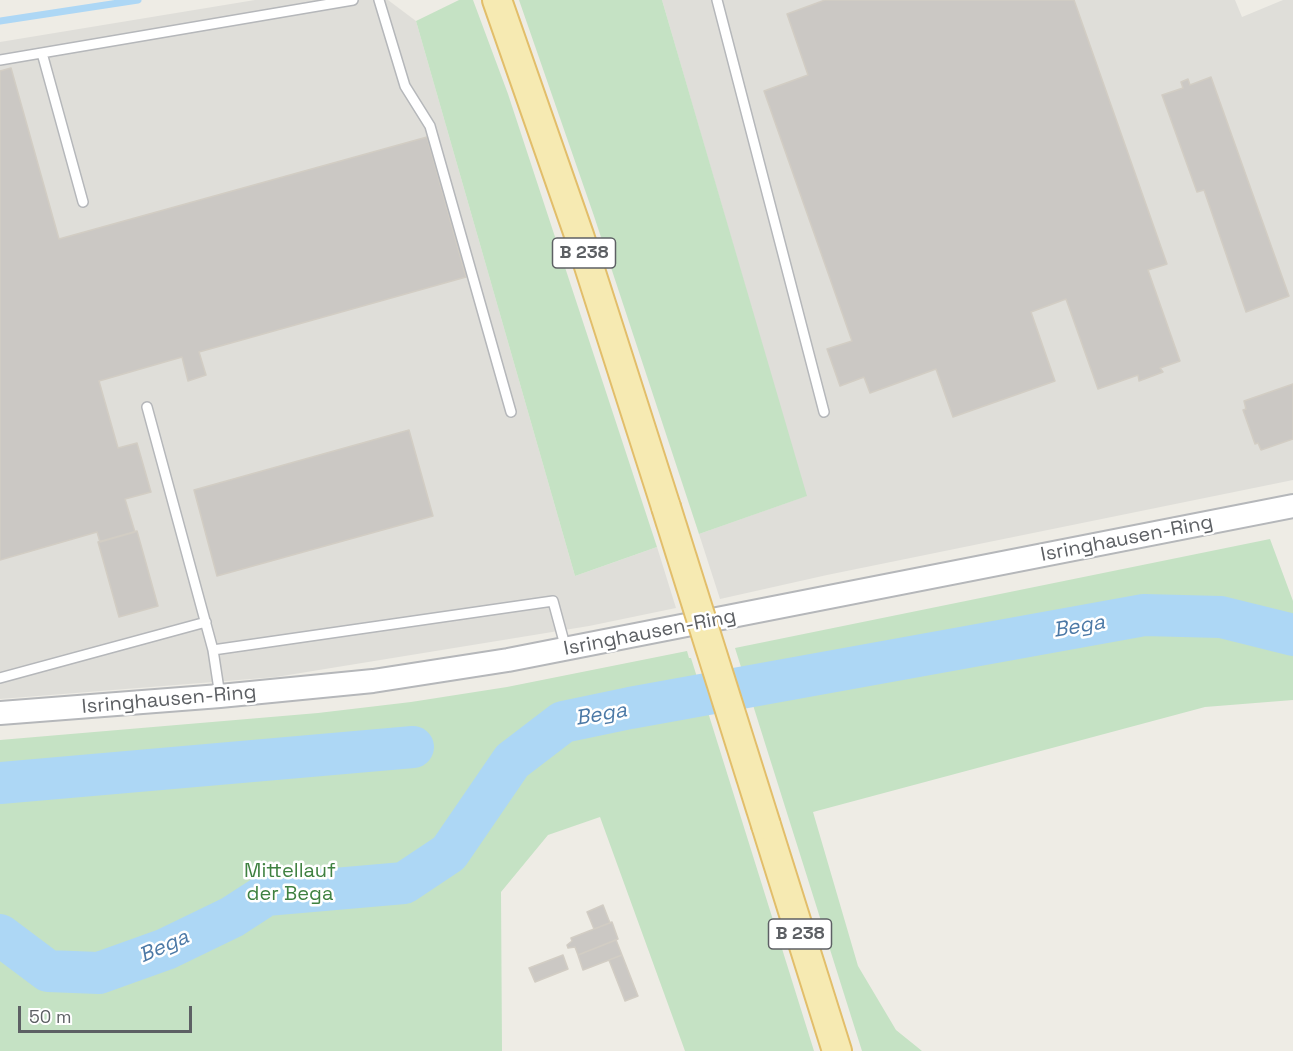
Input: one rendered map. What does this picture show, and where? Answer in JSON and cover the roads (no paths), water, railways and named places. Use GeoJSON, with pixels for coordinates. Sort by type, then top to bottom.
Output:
{"type":"FeatureCollection","features":[{"type":"Feature","properties":{"kind":"main road","name":"B 238"},"geometry":{"type":"LineString","coordinates":[[497,0],[579,236],[836,1047]]}},
{"type":"Feature","properties":{"kind":"street","name":"Isringhausen-Ring"},"geometry":{"type":"LineString","coordinates":[[0,713],[220,696],[373,681],[566,649],[1293,506]]}},
{"type":"Feature","properties":{"kind":"lane"},"geometry":{"type":"LineString","coordinates":[[0,60],[353,0]]}},
{"type":"Feature","properties":{"kind":"lane"},"geometry":{"type":"LineString","coordinates":[[379,0],[405,86],[430,126],[511,412]]}},
{"type":"Feature","properties":{"kind":"lane"},"geometry":{"type":"LineString","coordinates":[[717,0],[824,412]]}},
{"type":"Feature","properties":{"kind":"lane"},"geometry":{"type":"LineString","coordinates":[[42,53],[83,202]]}},
{"type":"Feature","properties":{"kind":"lane"},"geometry":{"type":"LineString","coordinates":[[147,406],[206,622],[220,696]]}},
{"type":"Feature","properties":{"kind":"lane"},"geometry":{"type":"LineString","coordinates":[[213,650],[553,601],[566,649]]}},
{"type":"Feature","properties":{"kind":"lane"},"geometry":{"type":"LineString","coordinates":[[0,678],[206,622]]}},
{"type":"Feature","properties":{"kind":"waterway"},"geometry":{"type":"LineString","coordinates":[[0,21],[138,0]]}},
{"type":"Feature","properties":{"kind":"waterway","name":"Bega"},"geometry":{"type":"LineString","coordinates":[[0,935],[48,971],[99,973],[166,949],[232,917],[266,895],[404,883],[449,853],[512,761],[563,722],[1144,615],[1221,617],[1293,635]]}},
{"type":"Feature","properties":{"kind":"waterway","name":"Bega"},"geometry":{"type":"LineString","coordinates":[[0,783],[413,747]]}},
{"type":"Feature","properties":{"kind":"park label","name":"Mittellauf der Bega"},"geometry":{"type":"Point","coordinates":[290,884]}}]}
